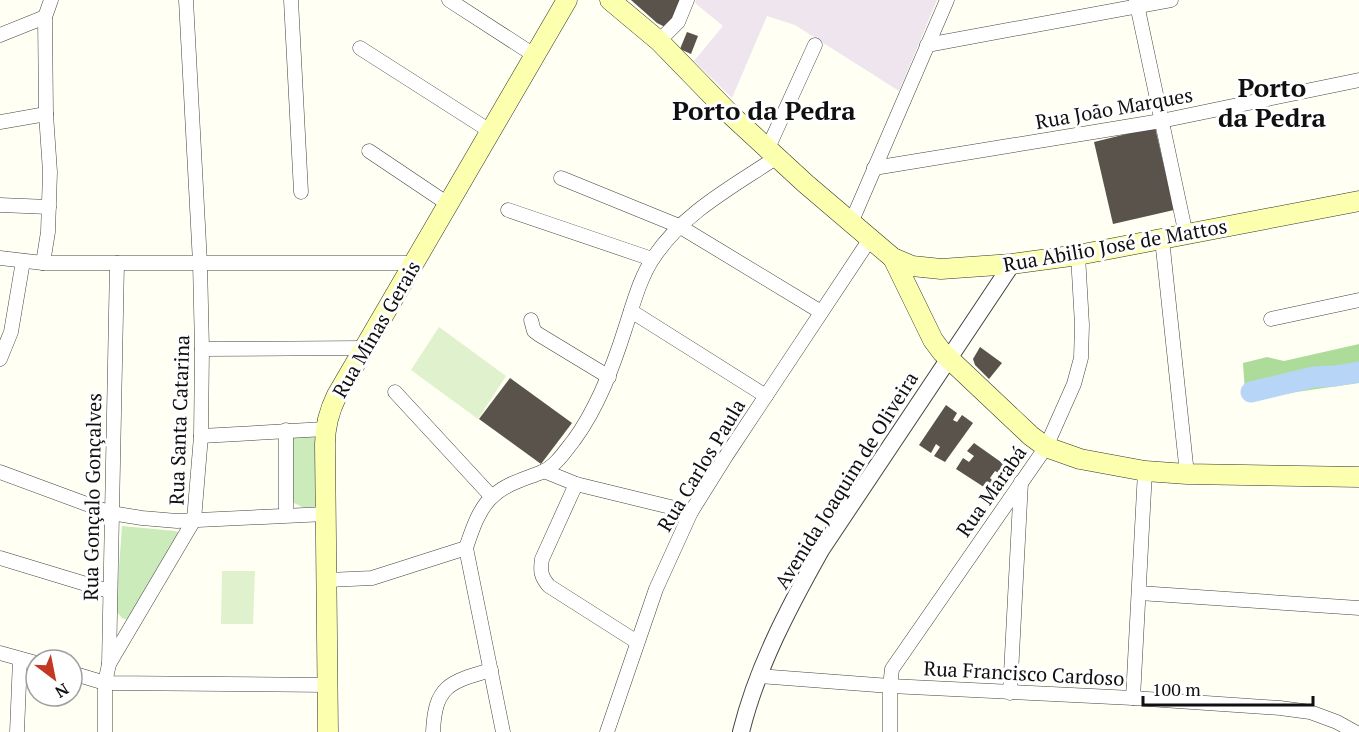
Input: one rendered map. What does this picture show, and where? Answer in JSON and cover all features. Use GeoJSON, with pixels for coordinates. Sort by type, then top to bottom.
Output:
{"type":"FeatureCollection","features":[{"type":"Feature","properties":{"kind":"main road","name":"Rua Minas Gerais"},"geometry":{"type":"LineString","coordinates":[[328,732],[325,429],[337,394],[567,0]]}},
{"type":"Feature","properties":{"kind":"main road","name":"Rua Abilio José de Mattos"},"geometry":{"type":"LineString","coordinates":[[610,0],[659,41],[731,114],[851,223],[893,258],[912,266],[925,269],[1012,264],[1078,255],[1359,201]]}},
{"type":"Feature","properties":{"kind":"main road"},"geometry":{"type":"LineString","coordinates":[[893,258],[933,340],[948,360],[1016,424],[1046,447],[1080,459],[1145,471],[1187,474],[1359,477]]}},
{"type":"Feature","properties":{"kind":"street"},"geometry":{"type":"LineString","coordinates":[[43,263],[50,207],[45,17],[51,0]]}},
{"type":"Feature","properties":{"kind":"street","name":"Rua Santa Catarina"},"geometry":{"type":"LineString","coordinates":[[108,664],[194,520],[201,436],[202,349],[200,263],[186,0]]}},
{"type":"Feature","properties":{"kind":"street"},"geometry":{"type":"LineString","coordinates":[[291,0],[301,192]]}},
{"type":"Feature","properties":{"kind":"street"},"geometry":{"type":"LineString","coordinates":[[449,0],[534,55]]}},
{"type":"Feature","properties":{"kind":"street"},"geometry":{"type":"LineString","coordinates":[[659,41],[678,22],[687,0]]}},
{"type":"Feature","properties":{"kind":"street"},"geometry":{"type":"LineString","coordinates":[[851,223],[947,0]]}},
{"type":"Feature","properties":{"kind":"street"},"geometry":{"type":"LineString","coordinates":[[927,45],[1137,3],[1171,0]]}},
{"type":"Feature","properties":{"kind":"street"},"geometry":{"type":"LineString","coordinates":[[1137,3],[1186,235]]}},
{"type":"Feature","properties":{"kind":"street"},"geometry":{"type":"LineString","coordinates":[[0,35],[45,17]]}},
{"type":"Feature","properties":{"kind":"street"},"geometry":{"type":"LineString","coordinates":[[503,732],[466,548],[474,526],[492,496],[527,476],[544,471],[560,458],[584,426],[609,377],[631,311],[652,259],[691,216],[773,153],[815,45]]}},
{"type":"Feature","properties":{"kind":"street"},"geometry":{"type":"LineString","coordinates":[[360,48],[490,131]]}},
{"type":"Feature","properties":{"kind":"street","name":"Rua João Marques"},"geometry":{"type":"LineString","coordinates":[[874,168],[1161,122],[1359,80]]}},
{"type":"Feature","properties":{"kind":"street"},"geometry":{"type":"LineString","coordinates":[[0,122],[46,114]]}},
{"type":"Feature","properties":{"kind":"street"},"geometry":{"type":"LineString","coordinates":[[369,151],[448,204]]}},
{"type":"Feature","properties":{"kind":"street"},"geometry":{"type":"LineString","coordinates":[[561,178],[680,226],[821,312]]}},
{"type":"Feature","properties":{"kind":"street"},"geometry":{"type":"LineString","coordinates":[[0,205],[50,207]]}},
{"type":"Feature","properties":{"kind":"street"},"geometry":{"type":"LineString","coordinates":[[508,210],[652,259]]}},
{"type":"Feature","properties":{"kind":"street","name":"Rua Carlos Paula"},"geometry":{"type":"LineString","coordinates":[[607,732],[656,590],[691,512],[870,239]]}},
{"type":"Feature","properties":{"kind":"street"},"geometry":{"type":"LineString","coordinates":[[1162,239],[1187,474]]}},
{"type":"Feature","properties":{"kind":"street","name":"Rua Marabá"},"geometry":{"type":"LineString","coordinates":[[890,732],[892,669],[1046,447],[1074,384],[1081,358],[1082,325],[1078,255]]}},
{"type":"Feature","properties":{"kind":"street"},"geometry":{"type":"LineString","coordinates":[[0,258],[43,263],[414,263]]}},
{"type":"Feature","properties":{"kind":"street"},"geometry":{"type":"LineString","coordinates":[[0,359],[11,332],[23,261]]}},
{"type":"Feature","properties":{"kind":"street","name":"Rua Gonçalo Gonçalves"},"geometry":{"type":"LineString","coordinates":[[105,732],[117,263]]}},
{"type":"Feature","properties":{"kind":"street","name":"Avenida Joaquim de Oliveira"},"geometry":{"type":"LineString","coordinates":[[741,732],[758,676],[798,591],[822,550],[1012,264]]}},
{"type":"Feature","properties":{"kind":"street"},"geometry":{"type":"LineString","coordinates":[[1271,319],[1359,300]]}},
{"type":"Feature","properties":{"kind":"street"},"geometry":{"type":"LineString","coordinates":[[631,311],[766,396]]}},
{"type":"Feature","properties":{"kind":"street"},"geometry":{"type":"LineString","coordinates":[[531,320],[534,331],[538,334],[609,377]]}},
{"type":"Feature","properties":{"kind":"street"},"geometry":{"type":"LineString","coordinates":[[202,349],[365,348]]}},
{"type":"Feature","properties":{"kind":"street"},"geometry":{"type":"LineString","coordinates":[[395,392],[492,496]]}},
{"type":"Feature","properties":{"kind":"street"},"geometry":{"type":"LineString","coordinates":[[201,436],[325,429]]}},
{"type":"Feature","properties":{"kind":"street"},"geometry":{"type":"LineString","coordinates":[[286,430],[286,515]]}},
{"type":"Feature","properties":{"kind":"street"},"geometry":{"type":"LineString","coordinates":[[544,471],[576,484],[691,512]]}},
{"type":"Feature","properties":{"kind":"street"},"geometry":{"type":"LineString","coordinates":[[1133,698],[1145,471]]}},
{"type":"Feature","properties":{"kind":"street"},"geometry":{"type":"LineString","coordinates":[[0,472],[111,513],[165,520],[326,514]]}},
{"type":"Feature","properties":{"kind":"street"},"geometry":{"type":"LineString","coordinates":[[1010,693],[1021,482]]}},
{"type":"Feature","properties":{"kind":"street"},"geometry":{"type":"LineString","coordinates":[[576,484],[542,559],[540,571],[542,578],[549,586],[637,642]]}},
{"type":"Feature","properties":{"kind":"street"},"geometry":{"type":"LineString","coordinates":[[328,580],[372,578],[466,548]]}},
{"type":"Feature","properties":{"kind":"street"},"geometry":{"type":"LineString","coordinates":[[0,558],[109,591]]}},
{"type":"Feature","properties":{"kind":"street"},"geometry":{"type":"LineString","coordinates":[[1139,593],[1359,608]]}},
{"type":"Feature","properties":{"kind":"street"},"geometry":{"type":"LineString","coordinates":[[0,653],[24,660]]}},
{"type":"Feature","properties":{"kind":"street"},"geometry":{"type":"LineString","coordinates":[[16,732],[20,659]]}},
{"type":"Feature","properties":{"kind":"street"},"geometry":{"type":"LineString","coordinates":[[433,732],[434,711],[438,696],[467,676],[491,670]]}},
{"type":"Feature","properties":{"kind":"street"},"geometry":{"type":"LineString","coordinates":[[84,676],[105,682],[327,685]]}},
{"type":"Feature","properties":{"kind":"street","name":"Rua Francisco Cardoso"},"geometry":{"type":"LineString","coordinates":[[758,676],[890,686],[1133,698],[1310,712],[1337,722],[1355,732]]}},
{"type":"Feature","properties":{"kind":"shaded area"},"geometry":{"type":"Polygon","coordinates":[[[696,0],[937,0],[899,91],[795,25],[767,16],[732,98],[694,61],[723,26],[695,3],[696,0]]]}},
{"type":"Feature","properties":{"kind":"green space"},"geometry":{"type":"Polygon","coordinates":[[[439,327],[506,376],[478,419],[411,370],[439,327]]]}},
{"type":"Feature","properties":{"kind":"green space"},"geometry":{"type":"Polygon","coordinates":[[[1359,344],[1359,383],[1261,397],[1245,392],[1243,363],[1267,357],[1284,361],[1359,344]]]}},
{"type":"Feature","properties":{"kind":"green space"},"geometry":{"type":"Polygon","coordinates":[[[293,435],[319,435],[316,507],[302,507],[294,503],[292,499],[293,435]]]}},
{"type":"Feature","properties":{"kind":"green space"},"geometry":{"type":"Polygon","coordinates":[[[122,526],[181,533],[128,620],[122,618],[116,611],[122,526]]]}},
{"type":"Feature","properties":{"kind":"green space"},"geometry":{"type":"Polygon","coordinates":[[[222,571],[255,571],[253,624],[221,624],[222,571]]]}},
{"type":"Feature","properties":{"kind":"building"},"geometry":{"type":"Polygon","coordinates":[[[631,0],[680,0],[673,21],[665,27],[657,23],[631,0]]]}},
{"type":"Feature","properties":{"kind":"building"},"geometry":{"type":"Polygon","coordinates":[[[687,32],[698,36],[691,54],[680,49],[687,32]]]}},
{"type":"Feature","properties":{"kind":"building"},"geometry":{"type":"Polygon","coordinates":[[[1155,127],[1174,210],[1113,224],[1094,142],[1155,127]]]}},
{"type":"Feature","properties":{"kind":"building"},"geometry":{"type":"Polygon","coordinates":[[[980,347],[1002,363],[989,379],[975,365],[973,359],[980,347]]]}},
{"type":"Feature","properties":{"kind":"building"},"geometry":{"type":"Polygon","coordinates":[[[510,378],[572,423],[541,464],[479,419],[510,378]]]}},
{"type":"Feature","properties":{"kind":"building"},"geometry":{"type":"Polygon","coordinates":[[[946,405],[957,413],[953,420],[957,422],[962,415],[973,423],[945,462],[934,456],[940,447],[936,444],[931,453],[919,445],[946,405]]]}},
{"type":"Feature","properties":{"kind":"building"},"geometry":{"type":"Polygon","coordinates":[[[974,443],[1008,467],[1002,475],[995,471],[990,478],[995,483],[990,491],[956,469],[963,458],[969,462],[974,456],[967,451],[974,443]]]}},
{"type":"Feature","properties":{"kind":"waterway"},"geometry":{"type":"LineString","coordinates":[[1251,392],[1314,377],[1359,372]]}},
{"type":"Feature","properties":{"kind":"district","name":"Porto da Pedra"},"geometry":{"type":"Point","coordinates":[1272,102]}},
{"type":"Feature","properties":{"kind":"district","name":"Porto da Pedra"},"geometry":{"type":"Point","coordinates":[764,110]}}]}
